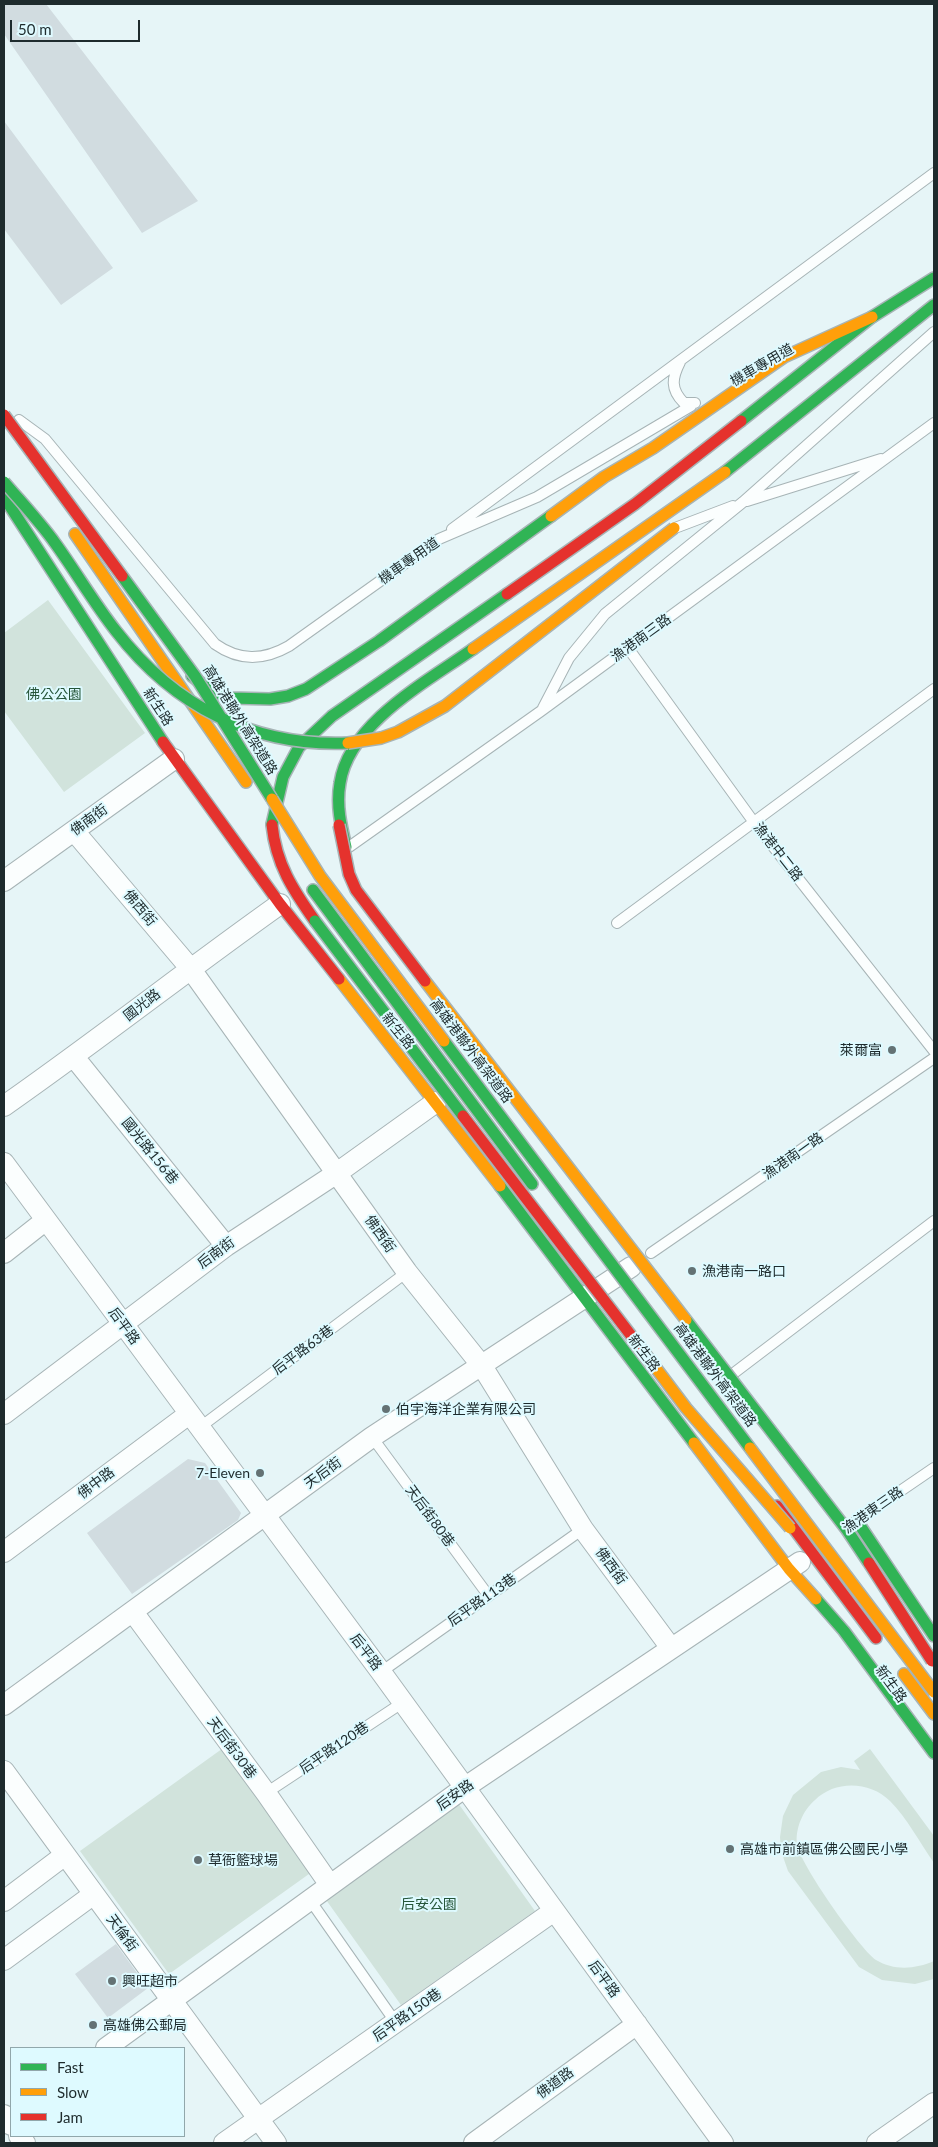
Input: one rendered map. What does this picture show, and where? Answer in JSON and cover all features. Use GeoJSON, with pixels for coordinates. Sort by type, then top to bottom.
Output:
{"type":"FeatureCollection","features":[{"type":"Feature","properties":{"kind":"main road"},"geometry":{"type":"LineString","coordinates":[[280,904],[274,878],[272,825],[284,777],[299,747],[332,716],[635,504],[872,317],[934,278]]}},
{"type":"Feature","properties":{"kind":"main road"},"geometry":{"type":"LineString","coordinates":[[934,305],[722,475],[400,700],[372,724],[349,755],[340,778],[337,800],[339,825],[349,874],[356,890],[847,1530],[934,1664]]}},
{"type":"Feature","properties":{"kind":"main road"},"geometry":{"type":"LineString","coordinates":[[4,433],[55,505],[182,666],[196,680],[211,691],[231,698],[250,700],[288,696],[306,689],[379,641],[604,477],[653,448],[784,357],[872,317]]}},
{"type":"Feature","properties":{"kind":"main road"},"geometry":{"type":"LineString","coordinates":[[7,406],[97,520]]}},
{"type":"Feature","properties":{"kind":"main road","name":"高雄港聯外高架道路"},"geometry":{"type":"LineString","coordinates":[[4,415],[195,676],[320,876],[934,1693]]}},
{"type":"Feature","properties":{"kind":"main road"},"geometry":{"type":"LineString","coordinates":[[4,482],[53,541],[139,658],[166,685],[215,716],[249,732],[283,741],[310,745],[344,744],[381,738],[413,726],[445,706],[674,528],[722,475]]}},
{"type":"Feature","properties":{"kind":"main road","name":"新生路"},"geometry":{"type":"LineString","coordinates":[[4,497],[174,759],[280,904],[436,1102],[789,1569],[934,1768]]}},
{"type":"Feature","properties":{"kind":"main road"},"geometry":{"type":"LineString","coordinates":[[69,525],[246,782]]}},
{"type":"Feature","properties":{"kind":"main road","name":"高雄港聯外高架道路"},"geometry":{"type":"LineString","coordinates":[[212,677],[253,744]]}},
{"type":"Feature","properties":{"kind":"main road","name":"高雄港聯外高架道路"},"geometry":{"type":"LineString","coordinates":[[273,777],[289,802]]}},
{"type":"Feature","properties":{"kind":"main road"},"geometry":{"type":"LineString","coordinates":[[272,825],[274,854],[279,866],[315,921],[686,1408],[934,1693]]}},
{"type":"Feature","properties":{"kind":"main road"},"geometry":{"type":"LineString","coordinates":[[339,825],[346,849],[364,885],[517,1081]]}},
{"type":"Feature","properties":{"kind":"main road","name":"高雄港聯外高架道路"},"geometry":{"type":"LineString","coordinates":[[304,828],[329,869],[632,1271]]}},
{"type":"Feature","properties":{"kind":"main road","name":"新生路"},"geometry":{"type":"LineString","coordinates":[[313,890],[542,1197]]}},
{"type":"Feature","properties":{"kind":"main road","name":"新生路"},"geometry":{"type":"LineString","coordinates":[[621,1214],[632,1271],[630,1307],[695,1396]]}},
{"type":"Feature","properties":{"kind":"main road","name":"新生路"},"geometry":{"type":"LineString","coordinates":[[721,1430],[886,1650]]}},
{"type":"Feature","properties":{"kind":"main road"},"geometry":{"type":"LineString","coordinates":[[854,1518],[934,1636]]}},
{"type":"Feature","properties":{"kind":"main road","name":"新生路"},"geometry":{"type":"LineString","coordinates":[[789,1569],[844,1631],[934,1753]]}},
{"type":"Feature","properties":{"kind":"main road"},"geometry":{"type":"LineString","coordinates":[[862,1574],[934,1670]]}},
{"type":"Feature","properties":{"kind":"main road","name":"新生路"},"geometry":{"type":"LineString","coordinates":[[898,1666],[934,1714]]}},
{"type":"Feature","properties":{"kind":"street","name":"佛南街"},"geometry":{"type":"LineString","coordinates":[[4,881],[174,759]]}},
{"type":"Feature","properties":{"kind":"street","name":"佛西街"},"geometry":{"type":"LineString","coordinates":[[74,831],[190,968],[407,1272],[482,1366],[583,1529],[671,1648]]}},
{"type":"Feature","properties":{"kind":"street","name":"國光路"},"geometry":{"type":"LineString","coordinates":[[4,1106],[74,1057],[190,968],[280,904]]}},
{"type":"Feature","properties":{"kind":"street","name":"國光路156巷"},"geometry":{"type":"LineString","coordinates":[[74,1057],[226,1246]]}},
{"type":"Feature","properties":{"kind":"street","name":"后南街"},"geometry":{"type":"LineString","coordinates":[[4,1414],[226,1246],[337,1173],[436,1102]]}},
{"type":"Feature","properties":{"kind":"street","name":"后平路"},"geometry":{"type":"LineString","coordinates":[[4,1163],[381,1672],[636,2024],[715,2140]]}},
{"type":"Feature","properties":{"kind":"street"},"geometry":{"type":"LineString","coordinates":[[4,1253],[46,1220]]}},
{"type":"Feature","properties":{"kind":"street","name":"天后街"},"geometry":{"type":"LineString","coordinates":[[4,1705],[372,1437],[584,1299],[632,1271],[651,1253]]}},
{"type":"Feature","properties":{"kind":"street","name":"佛中路"},"geometry":{"type":"LineString","coordinates":[[4,1552],[194,1421]]}},
{"type":"Feature","properties":{"kind":"street","name":"后安路"},"geometry":{"type":"LineString","coordinates":[[107,2047],[464,1788],[812,1553]]}},
{"type":"Feature","properties":{"kind":"street","name":"天后街30巷"},"geometry":{"type":"LineString","coordinates":[[133,1612],[330,1885]]}},
{"type":"Feature","properties":{"kind":"street","name":"天倫街"},"geometry":{"type":"LineString","coordinates":[[7,1783],[65,1855],[276,2143]]}},
{"type":"Feature","properties":{"kind":"street"},"geometry":{"type":"LineString","coordinates":[[4,1900],[65,1855]]}},
{"type":"Feature","properties":{"kind":"street"},"geometry":{"type":"LineString","coordinates":[[4,1960],[94,1894]]}},
{"type":"Feature","properties":{"kind":"street","name":"后平路150巷"},"geometry":{"type":"LineString","coordinates":[[224,2143],[554,1911]]}},
{"type":"Feature","properties":{"kind":"street","name":"佛道路"},"geometry":{"type":"LineString","coordinates":[[474,2143],[636,2024]]}},
{"type":"Feature","properties":{"kind":"street"},"geometry":{"type":"LineString","coordinates":[[877,2143],[934,2103]]}},
{"type":"Feature","properties":{"kind":"lane"},"geometry":{"type":"LineString","coordinates":[[439,539],[934,173]]}},
{"type":"Feature","properties":{"kind":"lane","name":"機車專用道"},"geometry":{"type":"LineString","coordinates":[[7,406],[45,439],[215,644],[234,654],[253,658],[280,651],[439,539],[537,497],[848,316]]}},
{"type":"Feature","properties":{"kind":"lane"},"geometry":{"type":"LineString","coordinates":[[542,711],[569,658],[605,614],[743,502],[934,332]]}},
{"type":"Feature","properties":{"kind":"lane"},"geometry":{"type":"LineString","coordinates":[[680,361],[673,377],[676,396],[684,403],[696,403]]}},
{"type":"Feature","properties":{"kind":"lane","name":"漁港南三路"},"geometry":{"type":"LineString","coordinates":[[346,849],[542,711],[934,423]]}},
{"type":"Feature","properties":{"kind":"lane"},"geometry":{"type":"LineString","coordinates":[[674,528],[743,502],[889,457]]}},
{"type":"Feature","properties":{"kind":"lane","name":"漁港中二路"},"geometry":{"type":"LineString","coordinates":[[628,648],[753,821],[934,1051]]}},
{"type":"Feature","properties":{"kind":"lane"},"geometry":{"type":"LineString","coordinates":[[617,922],[934,690]]}},
{"type":"Feature","properties":{"kind":"lane","name":"漁港南一路"},"geometry":{"type":"LineString","coordinates":[[651,1253],[934,1058]]}},
{"type":"Feature","properties":{"kind":"lane"},"geometry":{"type":"LineString","coordinates":[[695,1396],[740,1369],[934,1221]]}},
{"type":"Feature","properties":{"kind":"lane","name":"后平路63巷"},"geometry":{"type":"LineString","coordinates":[[194,1421],[407,1272]]}},
{"type":"Feature","properties":{"kind":"lane","name":"天后街80巷"},"geometry":{"type":"LineString","coordinates":[[372,1437],[488,1595]]}},
{"type":"Feature","properties":{"kind":"lane","name":"漁港東三路"},"geometry":{"type":"LineString","coordinates":[[812,1553],[854,1518],[934,1468]]}},
{"type":"Feature","properties":{"kind":"lane","name":"后平路113巷"},"geometry":{"type":"LineString","coordinates":[[381,1672],[583,1529]]}},
{"type":"Feature","properties":{"kind":"lane","name":"后平路120巷"},"geometry":{"type":"LineString","coordinates":[[266,1794],[402,1703]]}},
{"type":"Feature","properties":{"kind":"lane"},"geometry":{"type":"LineString","coordinates":[[310,1900],[396,2023]]}},
{"type":"Feature","properties":{"kind":"green space","name":"佛公公園"},"geometry":{"type":"Polygon","coordinates":[[[48,600],[145,733],[64,792],[4,711],[4,633],[48,600]]]}},
{"type":"Feature","properties":{"kind":"green space","name":"草衙籃球場"},"geometry":{"type":"Polygon","coordinates":[[[226,1746],[316,1869],[169,1974],[80,1851],[226,1746]]]}},
{"type":"Feature","properties":{"kind":"green space"},"geometry":{"type":"Polygon","coordinates":[[[870,1749],[934,1836],[934,1863],[908,1823],[890,1801],[882,1794],[863,1787],[842,1786],[823,1793],[811,1804],[801,1820],[797,1832],[797,1844],[808,1869],[831,1905],[857,1940],[876,1960],[890,1966],[905,1968],[920,1966],[934,1961],[934,1979],[915,1984],[882,1980],[859,1967],[788,1871],[781,1851],[780,1837],[783,1816],[793,1795],[821,1772],[841,1767],[860,1770],[854,1761],[870,1749]]]}},
{"type":"Feature","properties":{"kind":"green space","name":"后安公園"},"geometry":{"type":"Polygon","coordinates":[[[458,1803],[535,1911],[401,2005],[324,1897],[458,1803]]]}},
{"type":"Feature","properties":{"kind":"building"},"geometry":{"type":"Polygon","coordinates":[[[4,4],[46,4],[198,201],[142,233],[4,34],[4,4]]]}},
{"type":"Feature","properties":{"kind":"building"},"geometry":{"type":"Polygon","coordinates":[[[4,121],[113,268],[61,305],[4,229],[4,121]]]}},
{"type":"Feature","properties":{"kind":"building"},"geometry":{"type":"Polygon","coordinates":[[[188,1459],[205,1463],[241,1513],[238,1520],[132,1594],[87,1533],[188,1459]]]}},
{"type":"Feature","properties":{"kind":"building","name":"興旺超市"},"geometry":{"type":"Polygon","coordinates":[[[116,1944],[148,1988],[108,2018],[75,1974],[116,1944]]]}},
{"type":"Feature","properties":{"kind":"traffic: fast"},"geometry":{"type":"LineString","coordinates":[[741,421],[872,317],[934,278]]}},
{"type":"Feature","properties":{"kind":"traffic: fast"},"geometry":{"type":"LineString","coordinates":[[725,472],[934,305]]}},
{"type":"Feature","properties":{"kind":"traffic: fast"},"geometry":{"type":"LineString","coordinates":[[4,482],[49,535],[116,631],[139,658],[163,681],[218,717],[248,729],[280,738],[313,742],[348,743]]}},
{"type":"Feature","properties":{"kind":"traffic: fast"},"geometry":{"type":"LineString","coordinates":[[4,497],[163,742]]}},
{"type":"Feature","properties":{"kind":"traffic: fast"},"geometry":{"type":"LineString","coordinates":[[192,676],[211,691],[231,698],[270,699],[288,696],[306,689],[379,641],[551,516]]}},
{"type":"Feature","properties":{"kind":"traffic: fast"},"geometry":{"type":"LineString","coordinates":[[122,576],[195,676],[272,799]]}},
{"type":"Feature","properties":{"kind":"traffic: fast"},"geometry":{"type":"LineString","coordinates":[[272,824],[283,777],[299,747],[332,716],[507,594]]}},
{"type":"Feature","properties":{"kind":"traffic: fast"},"geometry":{"type":"LineString","coordinates":[[346,847],[342,831],[339,791],[346,761],[358,741],[393,706],[473,649]]}},
{"type":"Feature","properties":{"kind":"traffic: fast"},"geometry":{"type":"LineString","coordinates":[[313,890],[532,1184]]}},
{"type":"Feature","properties":{"kind":"traffic: fast"},"geometry":{"type":"LineString","coordinates":[[315,921],[463,1116]]}},
{"type":"Feature","properties":{"kind":"traffic: fast"},"geometry":{"type":"LineString","coordinates":[[444,1041],[750,1448]]}},
{"type":"Feature","properties":{"kind":"traffic: fast"},"geometry":{"type":"LineString","coordinates":[[500,1186],[694,1443]]}},
{"type":"Feature","properties":{"kind":"traffic: fast"},"geometry":{"type":"LineString","coordinates":[[686,1320],[847,1530],[869,1563]]}},
{"type":"Feature","properties":{"kind":"traffic: fast"},"geometry":{"type":"LineString","coordinates":[[861,1527],[934,1636]]}},
{"type":"Feature","properties":{"kind":"traffic: fast"},"geometry":{"type":"LineString","coordinates":[[816,1599],[844,1631],[934,1753]]}},
{"type":"Feature","properties":{"kind":"traffic: slow"},"geometry":{"type":"LineString","coordinates":[[551,516],[604,477],[653,448],[784,357],[872,317]]}},
{"type":"Feature","properties":{"kind":"traffic: slow"},"geometry":{"type":"LineString","coordinates":[[473,649],[725,472]]}},
{"type":"Feature","properties":{"kind":"traffic: slow"},"geometry":{"type":"LineString","coordinates":[[348,743],[381,738],[398,732],[445,706],[674,528]]}},
{"type":"Feature","properties":{"kind":"traffic: slow"},"geometry":{"type":"LineString","coordinates":[[75,534],[246,782]]}},
{"type":"Feature","properties":{"kind":"traffic: slow"},"geometry":{"type":"LineString","coordinates":[[272,799],[320,876],[444,1041]]}},
{"type":"Feature","properties":{"kind":"traffic: slow"},"geometry":{"type":"LineString","coordinates":[[339,979],[500,1186]]}},
{"type":"Feature","properties":{"kind":"traffic: slow"},"geometry":{"type":"LineString","coordinates":[[425,981],[686,1320]]}},
{"type":"Feature","properties":{"kind":"traffic: slow"},"geometry":{"type":"LineString","coordinates":[[646,1355],[686,1408],[790,1528]]}},
{"type":"Feature","properties":{"kind":"traffic: slow"},"geometry":{"type":"LineString","coordinates":[[694,1443],[789,1569],[816,1599]]}},
{"type":"Feature","properties":{"kind":"traffic: slow"},"geometry":{"type":"LineString","coordinates":[[750,1448],[934,1692]]}},
{"type":"Feature","properties":{"kind":"traffic: slow"},"geometry":{"type":"LineString","coordinates":[[904,1674],[934,1714]]}},
{"type":"Feature","properties":{"kind":"traffic: jam"},"geometry":{"type":"LineString","coordinates":[[4,415],[122,576]]}},
{"type":"Feature","properties":{"kind":"traffic: jam"},"geometry":{"type":"LineString","coordinates":[[507,594],[635,504],[741,421]]}},
{"type":"Feature","properties":{"kind":"traffic: jam"},"geometry":{"type":"LineString","coordinates":[[163,742],[280,904],[339,979]]}},
{"type":"Feature","properties":{"kind":"traffic: jam"},"geometry":{"type":"LineString","coordinates":[[272,825],[277,852],[287,876],[315,921]]}},
{"type":"Feature","properties":{"kind":"traffic: jam"},"geometry":{"type":"LineString","coordinates":[[339,825],[349,874],[356,890],[425,981]]}},
{"type":"Feature","properties":{"kind":"traffic: jam"},"geometry":{"type":"LineString","coordinates":[[463,1116],[646,1355]]}},
{"type":"Feature","properties":{"kind":"traffic: jam"},"geometry":{"type":"LineString","coordinates":[[777,1506],[876,1638]]}},
{"type":"Feature","properties":{"kind":"traffic: jam"},"geometry":{"type":"LineString","coordinates":[[869,1563],[932,1661]]}},
{"type":"Feature","properties":{"kind":"place","name":"萊爾富"},"geometry":{"type":"Point","coordinates":[892,1050]}},
{"type":"Feature","properties":{"kind":"place","name":"漁港南一路口"},"geometry":{"type":"Point","coordinates":[692,1271]}},
{"type":"Feature","properties":{"kind":"place","name":"伯宇海洋企業有限公司"},"geometry":{"type":"Point","coordinates":[386,1409]}},
{"type":"Feature","properties":{"kind":"place","name":"7-Eleven"},"geometry":{"type":"Point","coordinates":[260,1473]}},
{"type":"Feature","properties":{"kind":"place","name":"高雄市前鎮區佛公國民小學"},"geometry":{"type":"Point","coordinates":[730,1849]}},
{"type":"Feature","properties":{"kind":"place","name":"草衙籃球場"},"geometry":{"type":"Point","coordinates":[198,1860]}},
{"type":"Feature","properties":{"kind":"place","name":"興旺超市"},"geometry":{"type":"Point","coordinates":[112,1981]}},
{"type":"Feature","properties":{"kind":"place","name":"高雄佛公郵局"},"geometry":{"type":"Point","coordinates":[93,2025]}}]}
